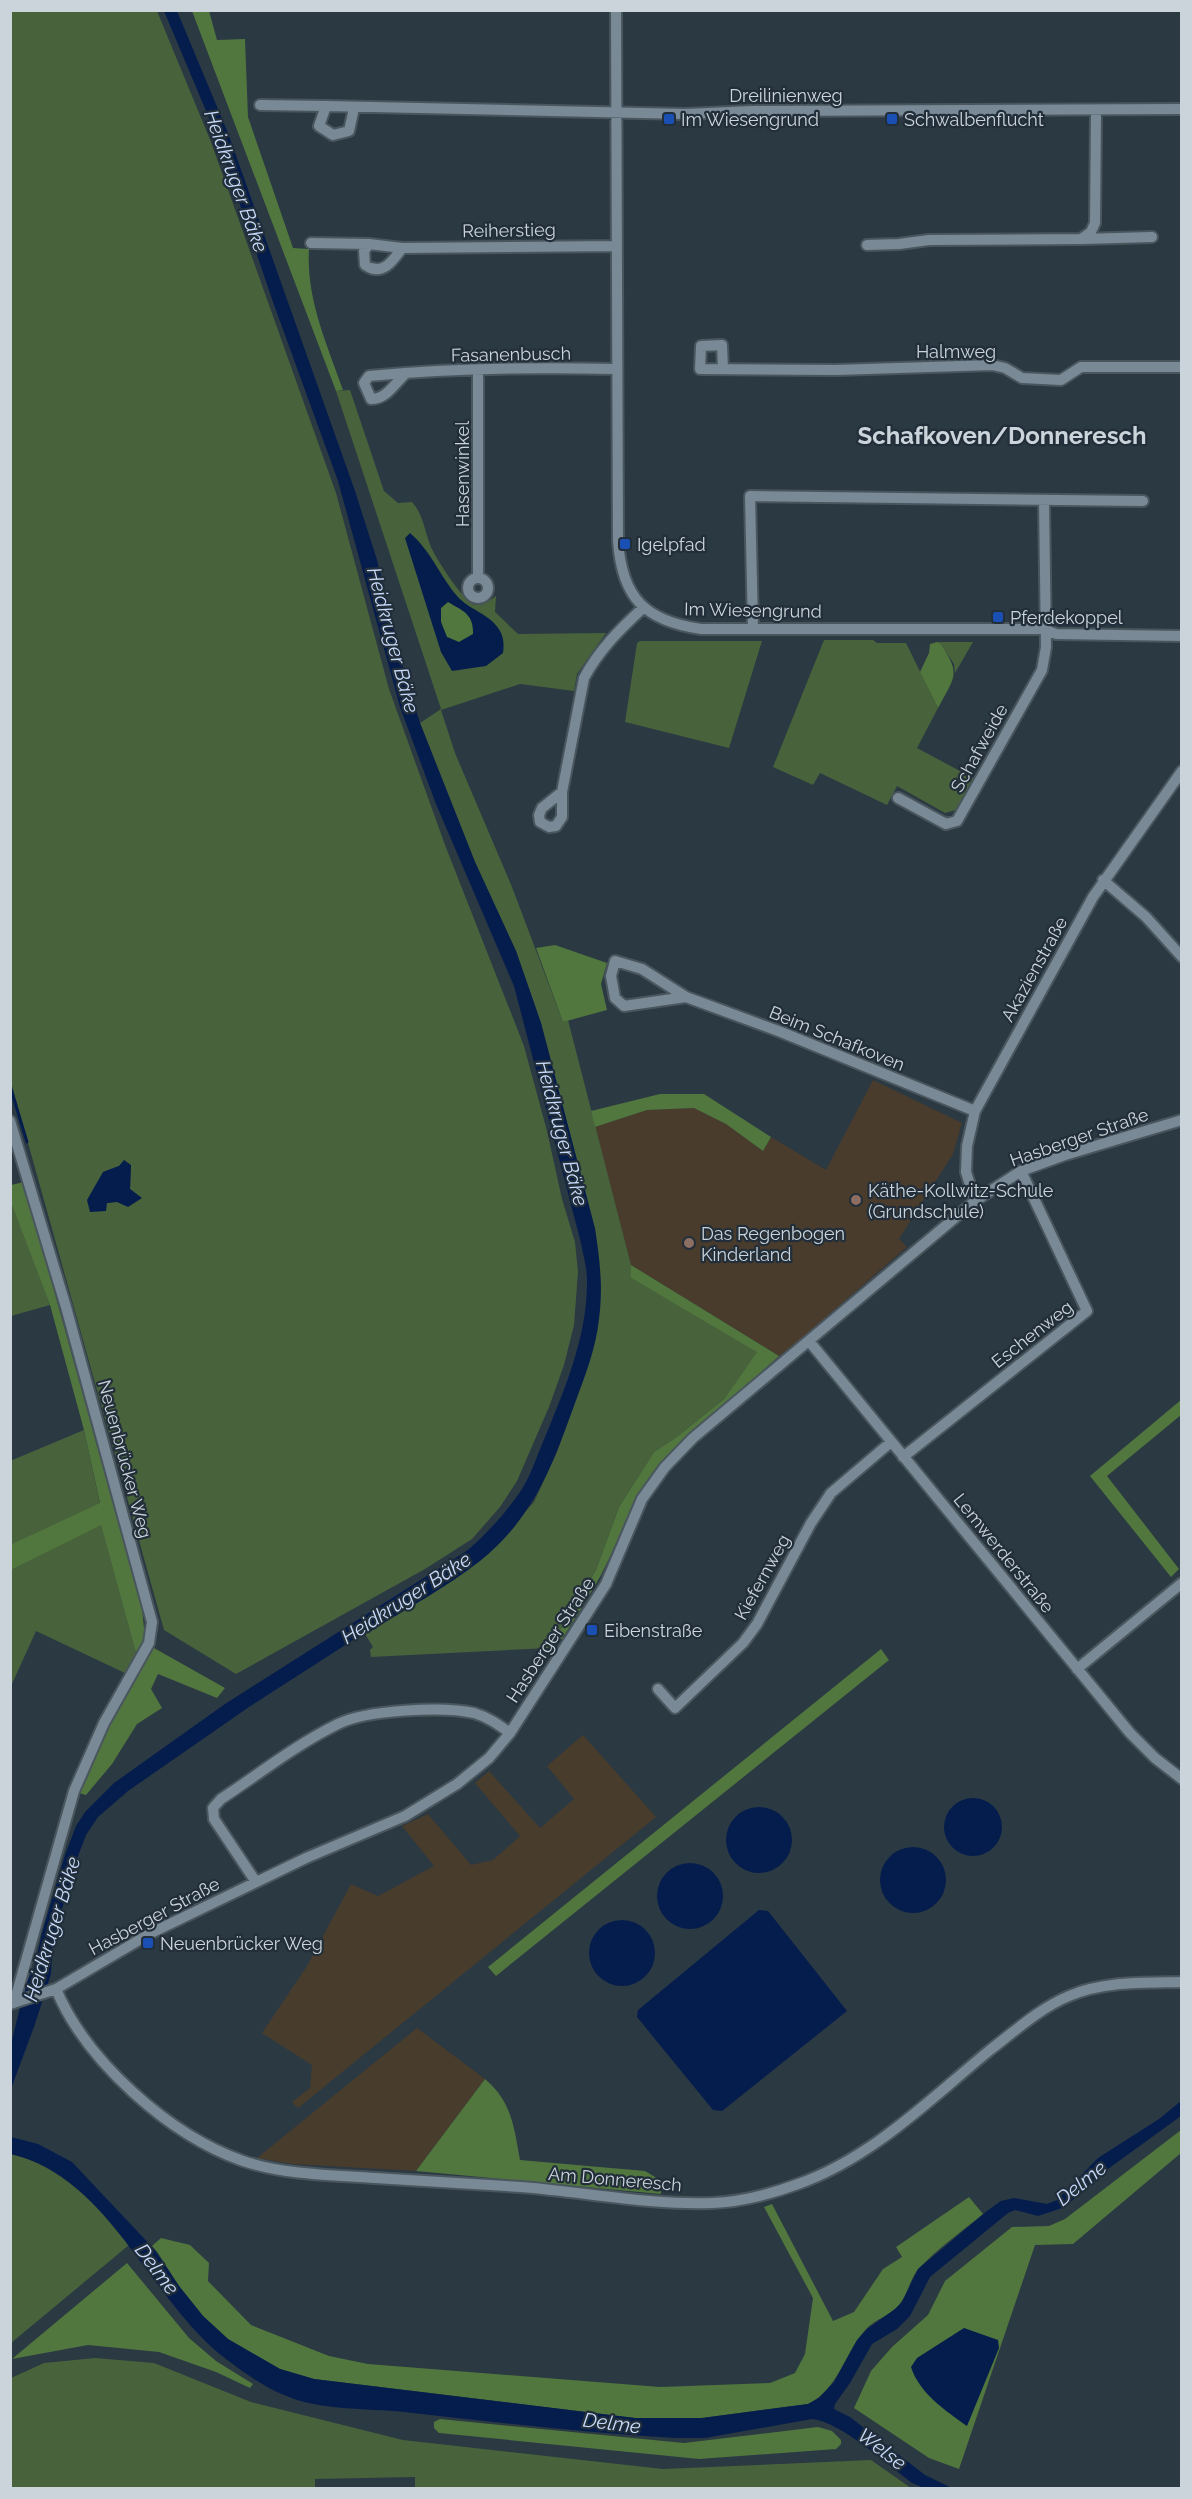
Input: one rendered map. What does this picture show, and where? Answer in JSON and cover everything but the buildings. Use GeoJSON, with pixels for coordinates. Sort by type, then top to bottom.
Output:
{"type":"FeatureCollection","features":[{"type":"Feature","properties":{"kind":"street","name":"Im Wiesengrund"},"geometry":{"type":"LineString","coordinates":[[616,10],[616,369],[619,564],[629,589],[643,608],[654,616],[675,625],[701,629],[1044,629],[1056,634],[1182,636]]}},
{"type":"Feature","properties":{"kind":"street","name":"Dreilinienweg"},"geometry":{"type":"LineString","coordinates":[[260,105],[685,114],[753,111],[1182,109]]}},
{"type":"Feature","properties":{"kind":"street"},"geometry":{"type":"LineString","coordinates":[[326,106],[319,126],[333,135],[349,131],[354,108]]}},
{"type":"Feature","properties":{"kind":"street"},"geometry":{"type":"LineString","coordinates":[[1082,239],[1091,232],[1095,223],[1096,110]]}},
{"type":"Feature","properties":{"kind":"street"},"geometry":{"type":"LineString","coordinates":[[867,244],[899,244],[929,240],[1152,237]]}},
{"type":"Feature","properties":{"kind":"street","name":"Reiherstieg"},"geometry":{"type":"LineString","coordinates":[[311,243],[369,244],[402,248],[617,246]]}},
{"type":"Feature","properties":{"kind":"street"},"geometry":{"type":"LineString","coordinates":[[369,244],[364,251],[365,265],[371,269],[382,269],[392,262],[402,248]]}},
{"type":"Feature","properties":{"kind":"street","name":"Halmweg"},"geometry":{"type":"LineString","coordinates":[[723,369],[836,370],[992,365],[1005,368],[1022,378],[1061,380],[1081,368],[1182,367]]}},
{"type":"Feature","properties":{"kind":"street","name":"Fasanenbusch"},"geometry":{"type":"LineString","coordinates":[[406,373],[616,369]]}},
{"type":"Feature","properties":{"kind":"street","name":"Hasenwinkel"},"geometry":{"type":"LineString","coordinates":[[478,370],[478,578]]}},
{"type":"Feature","properties":{"kind":"street"},"geometry":{"type":"LineString","coordinates":[[753,628],[750,496],[1143,501]]}},
{"type":"Feature","properties":{"kind":"street"},"geometry":{"type":"LineString","coordinates":[[1044,501],[1044,629]]}},
{"type":"Feature","properties":{"kind":"street"},"geometry":{"type":"LineString","coordinates":[[562,792],[584,678],[612,637],[643,608]]}},
{"type":"Feature","properties":{"kind":"street","name":"Schafweide"},"geometry":{"type":"LineString","coordinates":[[898,798],[946,824],[957,821],[1042,670],[1046,647],[1044,629]]}},
{"type":"Feature","properties":{"kind":"street","name":"Akazienstraße"},"geometry":{"type":"LineString","coordinates":[[975,1201],[966,1172],[967,1146],[975,1111],[1103,880],[1182,771]]}},
{"type":"Feature","properties":{"kind":"street"},"geometry":{"type":"LineString","coordinates":[[1103,880],[1146,917],[1182,957]]}},
{"type":"Feature","properties":{"kind":"street","name":"Beim Schafkoven"},"geometry":{"type":"LineString","coordinates":[[686,997],[624,1006],[615,999],[611,976],[615,961],[642,969],[686,997],[781,1032],[975,1111]]}},
{"type":"Feature","properties":{"kind":"street","name":"Hasberger Straße"},"geometry":{"type":"LineString","coordinates":[[12,2004],[52,1991],[151,1933],[256,1881],[405,1816],[457,1784],[489,1758],[510,1733],[606,1584],[636,1510],[656,1478],[693,1438],[975,1201],[1021,1171],[1182,1120]]}},
{"type":"Feature","properties":{"kind":"street","name":"Neuenbrücker Weg"},"geometry":{"type":"LineString","coordinates":[[10,1121],[66,1307],[152,1622],[148,1643],[104,1723],[74,1791],[12,2004]]}},
{"type":"Feature","properties":{"kind":"street","name":"Eschenweg"},"geometry":{"type":"LineString","coordinates":[[903,1457],[1087,1311],[1021,1171]]}},
{"type":"Feature","properties":{"kind":"street","name":"Lemwerderstraße"},"geometry":{"type":"LineString","coordinates":[[808,1341],[1130,1733],[1155,1758],[1182,1779]]}},
{"type":"Feature","properties":{"kind":"street","name":"Kiefernweg"},"geometry":{"type":"LineString","coordinates":[[658,1689],[675,1708],[730,1657],[757,1624],[811,1523],[831,1493],[891,1442]]}},
{"type":"Feature","properties":{"kind":"street"},"geometry":{"type":"LineString","coordinates":[[1077,1669],[1182,1583]]}},
{"type":"Feature","properties":{"kind":"street"},"geometry":{"type":"LineString","coordinates":[[256,1881],[214,1819],[213,1808],[222,1799],[319,1734],[340,1723],[372,1714],[454,1710],[476,1713],[510,1733]]}},
{"type":"Feature","properties":{"kind":"street","name":"Am Donneresch"},"geometry":{"type":"LineString","coordinates":[[52,1991],[75,2026],[119,2078],[144,2103],[194,2138],[244,2161],[309,2173],[531,2188],[683,2203],[716,2202],[757,2196],[798,2184],[837,2168],[870,2148],[1036,2015],[1068,1996],[1095,1988],[1127,1983],[1182,1982]]}},
{"type":"Feature","properties":{"kind":"shaded area"},"geometry":{"type":"Polygon","coordinates":[[[873,1080],[962,1123],[953,1154],[899,1239],[907,1247],[779,1356],[631,1265],[595,1127],[647,1110],[694,1108],[726,1124],[763,1151],[771,1137],[826,1170],[873,1080]]]}},
{"type":"Feature","properties":{"kind":"shaded area"},"geometry":{"type":"Polygon","coordinates":[[[583,1735],[656,1817],[298,2108],[292,2102],[310,2088],[312,2065],[262,2033],[307,1966],[351,1884],[378,1896],[434,1866],[402,1826],[428,1814],[471,1865],[493,1860],[520,1836],[475,1783],[489,1771],[540,1828],[574,1799],[547,1766],[583,1735]]]}},
{"type":"Feature","properties":{"kind":"shaded area"},"geometry":{"type":"Polygon","coordinates":[[[417,2028],[485,2079],[416,2171],[293,2164],[257,2158],[417,2028]]]}},
{"type":"Feature","properties":{"kind":"green space"},"geometry":{"type":"Polygon","coordinates":[[[11,11],[157,11],[211,142],[336,493],[389,689],[445,845],[524,1046],[575,1242],[578,1272],[574,1325],[564,1365],[549,1407],[517,1481],[500,1507],[472,1539],[425,1569],[236,1674],[164,1630],[11,1082],[11,11]],[[131,1165],[119,1166],[103,1172],[107,1203],[141,1198],[130,1189],[131,1165]]]}},
{"type":"Feature","properties":{"kind":"green space"},"geometry":{"type":"Polygon","coordinates":[[[192,11],[209,11],[217,40],[245,39],[248,117],[293,248],[309,249],[314,303],[343,390],[336,391],[192,11]]]}},
{"type":"Feature","properties":{"kind":"green space"},"geometry":{"type":"Polygon","coordinates":[[[350,390],[384,491],[398,503],[412,502],[422,520],[434,553],[459,590],[471,603],[478,605],[496,596],[495,612],[518,634],[606,633],[577,674],[574,691],[520,684],[441,710],[455,753],[512,887],[563,1022],[568,1020],[631,1265],[631,1278],[758,1351],[724,1399],[654,1452],[619,1507],[596,1570],[549,1648],[371,1657],[370,1650],[373,1647],[364,1632],[368,1632],[480,1560],[534,1502],[557,1452],[583,1380],[595,1341],[601,1286],[595,1228],[541,1023],[516,951],[475,862],[420,723],[441,709],[336,391],[350,390]]]}},
{"type":"Feature","properties":{"kind":"green space"},"geometry":{"type":"Polygon","coordinates":[[[448,602],[469,617],[473,627],[473,634],[459,642],[447,637],[441,622],[441,608],[448,602]]]}},
{"type":"Feature","properties":{"kind":"green space"},"geometry":{"type":"Polygon","coordinates":[[[824,640],[906,643],[938,708],[917,748],[973,778],[956,810],[945,813],[897,786],[887,805],[820,773],[813,785],[773,767],[824,640]]]}},
{"type":"Feature","properties":{"kind":"green space"},"geometry":{"type":"Polygon","coordinates":[[[640,641],[762,641],[729,748],[625,722],[637,643],[640,641]]]}},
{"type":"Feature","properties":{"kind":"green space"},"geometry":{"type":"Polygon","coordinates":[[[937,642],[973,642],[955,673],[954,664],[941,644],[937,642]]]}},
{"type":"Feature","properties":{"kind":"green space"},"geometry":{"type":"Polygon","coordinates":[[[937,642],[947,654],[953,669],[952,682],[938,708],[920,672],[929,653],[930,644],[937,642]]]}},
{"type":"Feature","properties":{"kind":"green space"},"geometry":{"type":"Polygon","coordinates":[[[555,945],[607,963],[601,984],[607,1010],[563,1022],[536,948],[555,945]]]}},
{"type":"Feature","properties":{"kind":"green space"},"geometry":{"type":"Polygon","coordinates":[[[660,1094],[704,1094],[771,1137],[763,1151],[726,1124],[694,1108],[647,1110],[595,1127],[591,1111],[660,1094]]]}},
{"type":"Feature","properties":{"kind":"green space"},"geometry":{"type":"Polygon","coordinates":[[[24,1182],[142,1608],[145,1639],[137,1657],[101,1525],[11,1570],[10,1545],[100,1503],[84,1430],[50,1305],[11,1202],[11,1185],[24,1182]]]}},
{"type":"Feature","properties":{"kind":"green space"},"geometry":{"type":"Polygon","coordinates":[[[12,1201],[50,1305],[11,1316],[10,1202],[12,1201]]]}},
{"type":"Feature","properties":{"kind":"green space"},"geometry":{"type":"Polygon","coordinates":[[[631,1265],[779,1356],[660,1463],[641,1490],[592,1591],[562,1639],[554,1640],[596,1570],[619,1507],[654,1452],[724,1399],[757,1352],[631,1278],[631,1265]]]}},
{"type":"Feature","properties":{"kind":"green space"},"geometry":{"type":"Polygon","coordinates":[[[1181,1400],[1181,1415],[1107,1476],[1179,1569],[1171,1577],[1090,1476],[1181,1400]]]}},
{"type":"Feature","properties":{"kind":"green space"},"geometry":{"type":"Polygon","coordinates":[[[84,1430],[100,1504],[11,1545],[10,1461],[84,1430]]]}},
{"type":"Feature","properties":{"kind":"green space"},"geometry":{"type":"Polygon","coordinates":[[[101,1524],[137,1657],[127,1674],[36,1631],[11,1686],[11,1570],[101,1524]]]}},
{"type":"Feature","properties":{"kind":"green space"},"geometry":{"type":"Polygon","coordinates":[[[154,1648],[225,1688],[217,1698],[158,1674],[151,1689],[162,1708],[137,1724],[112,1764],[86,1795],[79,1793],[121,1699],[154,1648]]]}},
{"type":"Feature","properties":{"kind":"green space"},"geometry":{"type":"Polygon","coordinates":[[[881,1649],[889,1660],[496,1976],[488,1967],[881,1649]]]}},
{"type":"Feature","properties":{"kind":"green space"},"geometry":{"type":"Polygon","coordinates":[[[485,2079],[506,2106],[520,2160],[645,2171],[660,2180],[661,2194],[416,2171],[485,2079]]]}},
{"type":"Feature","properties":{"kind":"green space"},"geometry":{"type":"Polygon","coordinates":[[[1181,2130],[1181,2153],[1073,2244],[1035,2245],[959,2469],[929,2458],[854,2408],[871,2371],[892,2347],[928,2315],[945,2281],[1012,2227],[1049,2226],[1065,2219],[1181,2130]]]}},
{"type":"Feature","properties":{"kind":"green space"},"geometry":{"type":"Polygon","coordinates":[[[11,2154],[28,2159],[62,2177],[92,2202],[129,2245],[11,2343],[11,2154]]]}},
{"type":"Feature","properties":{"kind":"green space"},"geometry":{"type":"Polygon","coordinates":[[[969,2197],[983,2214],[920,2267],[901,2303],[867,2328],[835,2379],[819,2397],[808,2404],[702,2418],[635,2418],[314,2379],[280,2369],[228,2339],[203,2316],[152,2246],[161,2238],[190,2245],[209,2263],[208,2281],[251,2325],[329,2356],[368,2364],[660,2387],[770,2383],[795,2373],[805,2354],[813,2298],[764,2207],[772,2204],[833,2321],[854,2312],[883,2269],[902,2257],[896,2247],[969,2197]]]}},
{"type":"Feature","properties":{"kind":"green space"},"geometry":{"type":"Polygon","coordinates":[[[127,2263],[189,2338],[216,2361],[253,2384],[250,2388],[216,2372],[159,2352],[88,2345],[12,2359],[127,2263]]]}},
{"type":"Feature","properties":{"kind":"green space"},"geometry":{"type":"Polygon","coordinates":[[[95,2358],[154,2363],[251,2402],[403,2440],[663,2469],[871,2460],[911,2488],[415,2488],[415,2477],[315,2479],[315,2488],[11,2488],[11,2378],[44,2363],[95,2358]]]}},
{"type":"Feature","properties":{"kind":"green space"},"geometry":{"type":"Polygon","coordinates":[[[440,2419],[684,2443],[818,2427],[832,2431],[841,2440],[841,2444],[836,2449],[699,2459],[439,2433],[434,2428],[434,2422],[440,2419]]]}},
{"type":"Feature","properties":{"kind":"water","name":"Heidkruger Bäke"},"geometry":{"type":"Polygon","coordinates":[[[164,11],[177,11],[228,133],[355,491],[377,560],[405,675],[420,723],[475,862],[516,951],[541,1023],[595,1229],[601,1296],[598,1330],[590,1362],[567,1426],[540,1489],[515,1526],[499,1544],[453,1580],[368,1633],[364,1633],[249,1707],[128,1791],[98,1817],[86,1835],[78,1856],[53,1939],[51,1974],[11,2089],[11,2044],[26,1983],[34,1969],[65,1855],[76,1826],[85,1812],[114,1783],[225,1704],[468,1550],[489,1530],[520,1492],[533,1468],[573,1363],[584,1321],[586,1300],[587,1274],[581,1243],[514,986],[436,804],[400,707],[338,481],[273,302],[217,137],[164,11]]]}},
{"type":"Feature","properties":{"kind":"water"},"geometry":{"type":"Polygon","coordinates":[[[410,533],[430,556],[457,596],[491,620],[500,631],[503,653],[486,666],[452,671],[441,652],[405,538],[410,533]],[[448,602],[441,608],[441,622],[447,637],[459,642],[473,634],[472,622],[467,614],[448,602]]]}},
{"type":"Feature","properties":{"kind":"water"},"geometry":{"type":"Polygon","coordinates":[[[124,1160],[131,1165],[130,1189],[142,1198],[128,1207],[117,1202],[107,1203],[106,1211],[90,1212],[87,1200],[103,1172],[119,1166],[124,1160]]]}},
{"type":"Feature","properties":{"kind":"water"},"geometry":{"type":"Polygon","coordinates":[[[967,1798],[979,1798],[994,1806],[1002,1821],[1002,1833],[994,1848],[979,1856],[967,1856],[952,1848],[944,1833],[944,1821],[952,1806],[967,1798]]]}},
{"type":"Feature","properties":{"kind":"water"},"geometry":{"type":"Polygon","coordinates":[[[753,1807],[765,1807],[777,1812],[787,1822],[792,1840],[790,1853],[777,1868],[765,1873],[753,1873],[741,1868],[731,1858],[726,1846],[726,1834],[731,1822],[741,1812],[753,1807]]]}},
{"type":"Feature","properties":{"kind":"water"},"geometry":{"type":"Polygon","coordinates":[[[907,1847],[919,1847],[931,1852],[941,1862],[946,1880],[944,1893],[931,1908],[919,1913],[907,1913],[895,1908],[885,1898],[880,1886],[880,1874],[885,1862],[895,1852],[907,1847]]]}},
{"type":"Feature","properties":{"kind":"water"},"geometry":{"type":"Polygon","coordinates":[[[696,1863],[714,1872],[721,1883],[723,1896],[721,1909],[714,1920],[703,1927],[684,1929],[666,1920],[659,1909],[657,1890],[666,1872],[677,1865],[696,1863]]]}},
{"type":"Feature","properties":{"kind":"water"},"geometry":{"type":"Polygon","coordinates":[[[759,1910],[768,1911],[847,2011],[722,2111],[713,2110],[637,2017],[638,2010],[759,1910]]]}},
{"type":"Feature","properties":{"kind":"water"},"geometry":{"type":"Polygon","coordinates":[[[616,1920],[628,1920],[640,1925],[650,1935],[655,1953],[653,1966],[640,1981],[628,1986],[616,1986],[604,1981],[594,1971],[589,1959],[589,1947],[594,1935],[604,1925],[616,1920]]]}},
{"type":"Feature","properties":{"kind":"water"},"geometry":{"type":"Polygon","coordinates":[[[1181,2101],[1181,2116],[1101,2174],[1065,2207],[1038,2216],[1015,2210],[1008,2213],[930,2277],[910,2316],[897,2329],[872,2344],[835,2404],[834,2409],[850,2417],[925,2475],[952,2488],[924,2488],[912,2483],[850,2436],[824,2422],[812,2419],[705,2438],[675,2438],[343,2408],[298,2400],[276,2392],[254,2379],[226,2359],[199,2335],[102,2213],[75,2187],[45,2167],[10,2154],[11,2137],[38,2144],[72,2162],[154,2249],[203,2316],[228,2339],[280,2369],[314,2379],[635,2418],[702,2418],[808,2404],[819,2398],[834,2382],[857,2340],[867,2329],[902,2302],[918,2269],[987,2211],[1001,2201],[1014,2198],[1047,2204],[1057,2200],[1098,2158],[1159,2119],[1181,2101]]]}},
{"type":"Feature","properties":{"kind":"water"},"geometry":{"type":"Polygon","coordinates":[[[964,2328],[998,2340],[999,2348],[967,2426],[942,2408],[927,2393],[911,2367],[917,2358],[964,2328]]]}},
{"type":"Feature","properties":{"kind":"waterway"},"geometry":{"type":"LineString","coordinates":[[10,1086],[27,1142]]}},
{"type":"Feature","properties":{"kind":"waterway"},"geometry":{"type":"LineString","coordinates":[[10,1141],[14,1154]]}},
{"type":"Feature","properties":{"kind":"place","name":"Im Wiesengrund"},"geometry":{"type":"Point","coordinates":[669,119]}},
{"type":"Feature","properties":{"kind":"place","name":"Schwalbenflucht"},"geometry":{"type":"Point","coordinates":[892,119]}},
{"type":"Feature","properties":{"kind":"place","name":"Igelpfad"},"geometry":{"type":"Point","coordinates":[625,544]}},
{"type":"Feature","properties":{"kind":"place","name":"Pferdekoppel"},"geometry":{"type":"Point","coordinates":[998,617]}},
{"type":"Feature","properties":{"kind":"place","name":"Käthe-Kollwitz-Schule (Grundschule)"},"geometry":{"type":"Point","coordinates":[856,1200]}},
{"type":"Feature","properties":{"kind":"place","name":"Das Regenbogen Kinderland"},"geometry":{"type":"Point","coordinates":[689,1243]}},
{"type":"Feature","properties":{"kind":"place","name":"Eibenstraße"},"geometry":{"type":"Point","coordinates":[592,1630]}},
{"type":"Feature","properties":{"kind":"place","name":"Neuenbrücker Weg"},"geometry":{"type":"Point","coordinates":[148,1943]}},
{"type":"Feature","properties":{"kind":"district","name":"Schafkoven/Donneresch"},"geometry":{"type":"Point","coordinates":[1002,435]}},
{"type":"Feature","properties":{"kind":"water label","name":"Delme"},"geometry":{"type":"Point","coordinates":[1081,2183]}},
{"type":"Feature","properties":{"kind":"water label","name":"Delme"},"geometry":{"type":"Point","coordinates":[157,2269]}},
{"type":"Feature","properties":{"kind":"water label","name":"Delme"},"geometry":{"type":"Point","coordinates":[612,2423]}},
{"type":"Feature","properties":{"kind":"water label","name":"Welse"},"geometry":{"type":"Point","coordinates":[882,2449]}}]}
